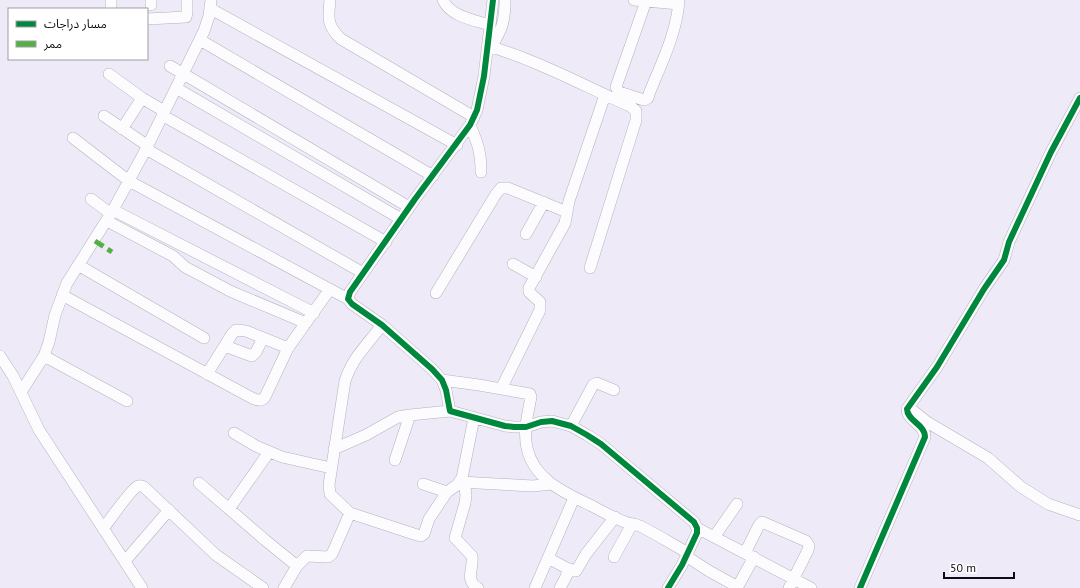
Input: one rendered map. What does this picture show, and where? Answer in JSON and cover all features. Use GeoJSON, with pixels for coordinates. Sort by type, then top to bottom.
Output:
{"type":"FeatureCollection","features":[{"type":"Feature","properties":{"kind":"street"},"geometry":{"type":"LineString","coordinates":[[148,19],[186,17],[187,0]]}},
{"type":"Feature","properties":{"kind":"street"},"geometry":{"type":"LineString","coordinates":[[330,0],[330,25],[334,32],[342,39],[472,121],[479,149],[481,172]]}},
{"type":"Feature","properties":{"kind":"street"},"geometry":{"type":"LineString","coordinates":[[443,0],[449,9],[455,13],[490,25]]}},
{"type":"Feature","properties":{"kind":"street"},"geometry":{"type":"LineString","coordinates":[[348,299],[350,292],[409,207],[457,145],[472,121],[484,76],[489,47],[493,0]]}},
{"type":"Feature","properties":{"kind":"street"},"geometry":{"type":"LineString","coordinates":[[489,47],[498,36],[504,23],[505,0]]}},
{"type":"Feature","properties":{"kind":"street"},"geometry":{"type":"LineString","coordinates":[[634,0],[679,2],[672,33],[649,94],[646,100],[642,100],[619,92],[616,87],[646,1]]}},
{"type":"Feature","properties":{"kind":"street"},"geometry":{"type":"LineString","coordinates":[[21,392],[44,356],[62,295],[78,265],[111,215],[147,147],[200,40],[207,23],[211,5],[457,145]]}},
{"type":"Feature","properties":{"kind":"street"},"geometry":{"type":"LineString","coordinates":[[200,40],[433,176]]}},
{"type":"Feature","properties":{"kind":"street"},"geometry":{"type":"LineString","coordinates":[[489,47],[520,57],[634,108],[636,111],[636,116],[590,268]]}},
{"type":"Feature","properties":{"kind":"street"},"geometry":{"type":"LineString","coordinates":[[170,66],[409,207]]}},
{"type":"Feature","properties":{"kind":"street"},"geometry":{"type":"LineString","coordinates":[[109,74],[163,113],[386,242]]}},
{"type":"Feature","properties":{"kind":"street"},"geometry":{"type":"LineString","coordinates":[[176,88],[401,220]]}},
{"type":"Feature","properties":{"kind":"street"},"geometry":{"type":"LineString","coordinates":[[501,390],[540,310],[540,302],[531,294],[529,290],[565,222],[569,200],[605,95]]}},
{"type":"Feature","properties":{"kind":"street"},"geometry":{"type":"LineString","coordinates":[[122,129],[142,98]]}},
{"type":"Feature","properties":{"kind":"street"},"geometry":{"type":"LineString","coordinates":[[860,588],[925,437],[924,431],[907,413],[908,407],[937,367],[984,289],[1004,260],[1009,242],[1051,152],[1080,98]]}},
{"type":"Feature","properties":{"kind":"street"},"geometry":{"type":"LineString","coordinates":[[104,116],[147,147],[364,273]]}},
{"type":"Feature","properties":{"kind":"street"},"geometry":{"type":"LineString","coordinates":[[73,138],[129,181],[348,299],[352,304],[382,326],[432,368],[442,380],[446,390],[450,412]]}},
{"type":"Feature","properties":{"kind":"street"},"geometry":{"type":"LineString","coordinates":[[436,293],[501,188],[508,188],[567,212]]}},
{"type":"Feature","properties":{"kind":"street"},"geometry":{"type":"LineString","coordinates":[[92,199],[111,215],[173,256],[185,267],[230,291],[306,324]]}},
{"type":"Feature","properties":{"kind":"street"},"geometry":{"type":"LineString","coordinates":[[526,234],[544,202]]}},
{"type":"Feature","properties":{"kind":"street"},"geometry":{"type":"LineString","coordinates":[[111,215],[186,248],[314,313]]}},
{"type":"Feature","properties":{"kind":"street"},"geometry":{"type":"LineString","coordinates":[[179,262],[186,248]]}},
{"type":"Feature","properties":{"kind":"street"},"geometry":{"type":"LineString","coordinates":[[513,264],[536,277]]}},
{"type":"Feature","properties":{"kind":"street"},"geometry":{"type":"LineString","coordinates":[[78,265],[204,338]]}},
{"type":"Feature","properties":{"kind":"street"},"geometry":{"type":"LineString","coordinates":[[62,295],[252,398],[263,400],[288,348],[330,289]]}},
{"type":"Feature","properties":{"kind":"street"},"geometry":{"type":"LineString","coordinates":[[382,326],[355,358],[345,381],[329,485],[330,494],[350,513],[421,536],[424,534],[429,520],[447,492],[462,482],[533,486],[551,484]]}},
{"type":"Feature","properties":{"kind":"street"},"geometry":{"type":"LineString","coordinates":[[207,374],[236,330],[246,331],[288,348]]}},
{"type":"Feature","properties":{"kind":"street"},"geometry":{"type":"LineString","coordinates":[[225,346],[252,356],[256,352],[263,338]]}},
{"type":"Feature","properties":{"kind":"street"},"geometry":{"type":"LineString","coordinates":[[0,356],[13,376],[39,430],[142,588]]}},
{"type":"Feature","properties":{"kind":"street"},"geometry":{"type":"LineString","coordinates":[[44,356],[127,401]]}},
{"type":"Feature","properties":{"kind":"street"},"geometry":{"type":"LineString","coordinates":[[442,380],[479,385],[531,395],[525,440],[533,462],[542,476],[551,484],[574,498],[638,526],[687,554],[709,571],[737,587],[759,525],[762,522],[803,539],[808,543],[808,550],[792,583]]}},
{"type":"Feature","properties":{"kind":"street"},"geometry":{"type":"LineString","coordinates":[[571,426],[593,385],[597,383],[614,390]]}},
{"type":"Feature","properties":{"kind":"street"},"geometry":{"type":"LineString","coordinates":[[908,407],[927,422],[988,458],[1021,487],[1048,504],[1080,515]]}},
{"type":"Feature","properties":{"kind":"street"},"geometry":{"type":"LineString","coordinates":[[334,449],[366,435],[398,417],[410,415],[450,412],[505,426],[526,427],[545,421],[552,421],[571,426],[587,434],[612,453],[690,518],[697,528],[749,555],[792,583],[812,588]]}},
{"type":"Feature","properties":{"kind":"street"},"geometry":{"type":"LineString","coordinates":[[395,460],[410,415]]}},
{"type":"Feature","properties":{"kind":"street"},"geometry":{"type":"LineString","coordinates":[[474,418],[462,482],[466,495],[465,503],[455,538],[472,556],[470,579],[474,586],[478,588]]}},
{"type":"Feature","properties":{"kind":"street"},"geometry":{"type":"LineString","coordinates":[[234,433],[269,452],[282,457],[331,468]]}},
{"type":"Feature","properties":{"kind":"street"},"geometry":{"type":"LineString","coordinates":[[229,509],[269,452]]}},
{"type":"Feature","properties":{"kind":"street"},"geometry":{"type":"LineString","coordinates":[[199,483],[298,566]]}},
{"type":"Feature","properties":{"kind":"street"},"geometry":{"type":"LineString","coordinates":[[423,484],[447,492]]}},
{"type":"Feature","properties":{"kind":"street"},"geometry":{"type":"LineString","coordinates":[[103,529],[131,492],[138,486],[144,487],[216,556],[263,588]]}},
{"type":"Feature","properties":{"kind":"street"},"geometry":{"type":"LineString","coordinates":[[535,588],[574,498]]}},
{"type":"Feature","properties":{"kind":"street"},"geometry":{"type":"LineString","coordinates":[[714,537],[737,504]]}},
{"type":"Feature","properties":{"kind":"street"},"geometry":{"type":"LineString","coordinates":[[124,561],[169,510]]}},
{"type":"Feature","properties":{"kind":"street"},"geometry":{"type":"LineString","coordinates":[[284,588],[298,566],[307,556],[328,558],[332,554],[350,513]]}},
{"type":"Feature","properties":{"kind":"street"},"geometry":{"type":"LineString","coordinates":[[548,558],[570,570],[577,570],[586,554],[615,517]]}},
{"type":"Feature","properties":{"kind":"street"},"geometry":{"type":"LineString","coordinates":[[614,557],[632,524]]}},
{"type":"Feature","properties":{"kind":"street"},"geometry":{"type":"LineString","coordinates":[[668,588],[687,554],[697,533],[697,528]]}},
{"type":"Feature","properties":{"kind":"street"},"geometry":{"type":"LineString","coordinates":[[560,588],[570,570]]}},
{"type":"Feature","properties":{"kind":"marked path"},"geometry":{"type":"LineString","coordinates":[[95,241],[112,252]]}},
{"type":"Feature","properties":{"kind":"cycle path"},"geometry":{"type":"LineString","coordinates":[[493,0],[484,76],[477,110],[470,125],[415,199],[350,292],[348,299],[352,304],[382,325],[432,369],[442,380],[446,390],[450,411],[505,426],[526,427],[541,422],[552,421],[571,426],[601,444],[694,522],[697,528],[697,533],[682,565],[668,588]]}},
{"type":"Feature","properties":{"kind":"cycle path"},"geometry":{"type":"LineString","coordinates":[[860,588],[925,437],[922,429],[910,417],[907,409],[937,367],[984,289],[1004,260],[1009,242],[1051,152],[1080,98]]}}]}
